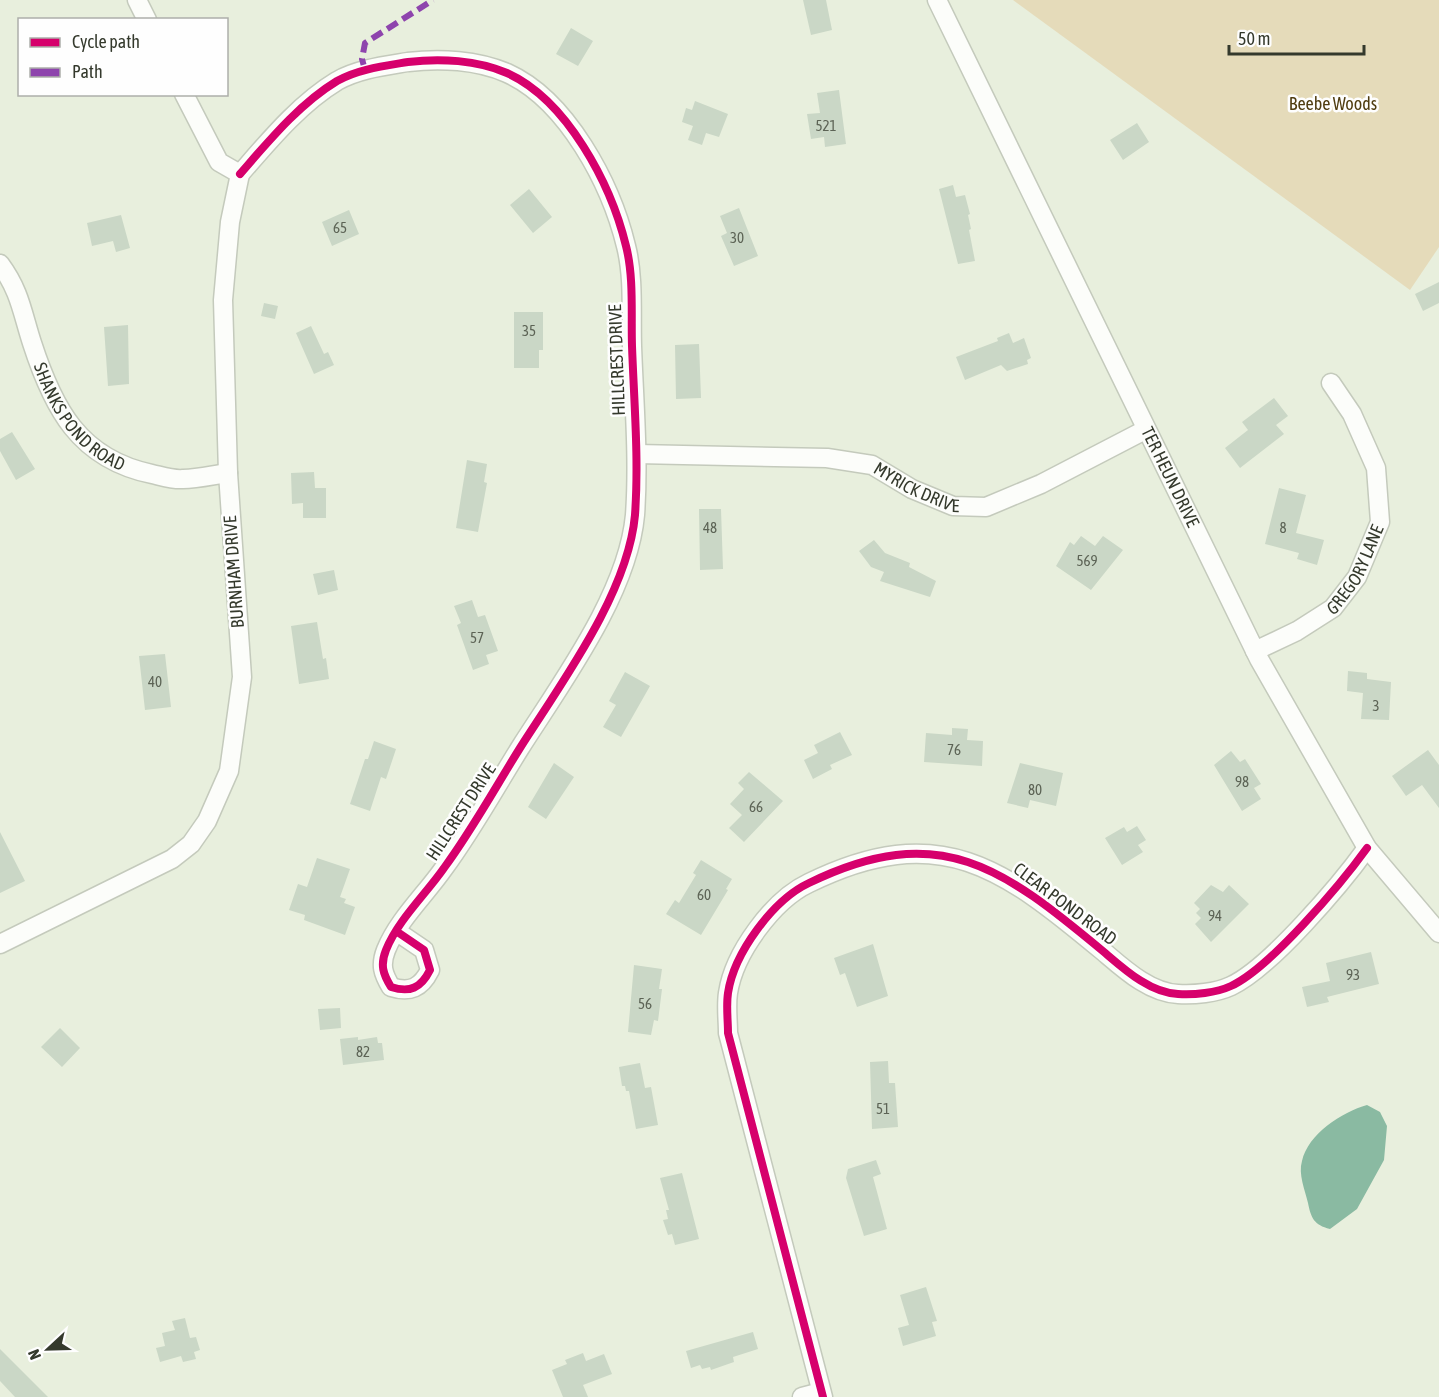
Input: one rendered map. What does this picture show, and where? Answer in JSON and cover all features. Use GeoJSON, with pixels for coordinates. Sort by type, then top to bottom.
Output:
{"type":"FeatureCollection","features":[{"type":"Feature","properties":{"kind":"street"},"geometry":{"type":"LineString","coordinates":[[137,0],[146,18]]}},
{"type":"Feature","properties":{"kind":"street","name":"TER HEUN DRIVE"},"geometry":{"type":"LineString","coordinates":[[937,0],[1255,651],[1367,848],[1439,933]]}},
{"type":"Feature","properties":{"kind":"street","name":"HILLCREST DRIVE"},"geometry":{"type":"LineString","coordinates":[[240,174],[269,140],[337,81],[373,67],[420,61],[471,62],[509,74],[546,99],[585,147],[613,202],[627,249],[637,454],[634,517],[625,566],[579,655],[446,866],[396,931]]}},
{"type":"Feature","properties":{"kind":"street"},"geometry":{"type":"LineString","coordinates":[[185,96],[219,162],[240,174]]}},
{"type":"Feature","properties":{"kind":"street","name":"BURNHAM DRIVE"},"geometry":{"type":"LineString","coordinates":[[0,944],[172,859],[191,844],[207,821],[229,771],[242,677],[228,473],[223,300],[230,222],[240,174]]}},
{"type":"Feature","properties":{"kind":"street","name":"SHANKS POND ROAD"},"geometry":{"type":"LineString","coordinates":[[0,264],[15,284],[33,345],[57,406],[80,439],[105,456],[136,470],[181,480],[228,473]]}},
{"type":"Feature","properties":{"kind":"street","name":"GREGORY LANE"},"geometry":{"type":"LineString","coordinates":[[1255,651],[1297,631],[1333,608],[1357,577],[1380,522],[1376,468],[1352,414],[1331,383]]}},
{"type":"Feature","properties":{"kind":"street","name":"MYRICK DRIVE"},"geometry":{"type":"LineString","coordinates":[[637,454],[827,458],[872,465],[912,489],[953,506],[987,507],[1041,484],[1146,430]]}},
{"type":"Feature","properties":{"kind":"street","name":"CLEAR POND ROAD"},"geometry":{"type":"LineString","coordinates":[[822,1394],[728,1033],[728,992],[741,956],[765,917],[799,887],[843,866],[904,852],[949,856],[997,872],[1049,907],[1145,983],[1176,994],[1215,991],[1232,986],[1256,969],[1340,883],[1367,848]]}},
{"type":"Feature","properties":{"kind":"street"},"geometry":{"type":"LineString","coordinates":[[802,1397],[822,1394]]}},
{"type":"Feature","properties":{"kind":"green space","name":"Beebe Woods"},"geometry":{"type":"Polygon","coordinates":[[[1013,0],[1439,0],[1439,247],[1410,290],[1013,0]]]}},
{"type":"Feature","properties":{"kind":"shaded area"},"geometry":{"type":"Polygon","coordinates":[[[1367,1105],[1380,1112],[1387,1126],[1384,1160],[1357,1209],[1330,1229],[1317,1223],[1310,1213],[1301,1177],[1302,1161],[1311,1142],[1327,1126],[1347,1113],[1367,1105]]]}},
{"type":"Feature","properties":{"kind":"building"},"geometry":{"type":"Polygon","coordinates":[[[803,0],[826,0],[832,30],[811,35],[803,0]]]}},
{"type":"Feature","properties":{"kind":"building"},"geometry":{"type":"Polygon","coordinates":[[[571,28],[593,41],[578,66],[556,54],[571,28]]]}},
{"type":"Feature","properties":{"kind":"building"},"geometry":{"type":"Polygon","coordinates":[[[839,90],[846,144],[825,147],[824,137],[811,139],[807,114],[820,113],[817,93],[839,90]]]}},
{"type":"Feature","properties":{"kind":"building"},"geometry":{"type":"Polygon","coordinates":[[[695,101],[728,114],[719,137],[706,133],[702,145],[688,140],[693,126],[682,122],[686,108],[692,110],[695,101]]]}},
{"type":"Feature","properties":{"kind":"building"},"geometry":{"type":"Polygon","coordinates":[[[1137,123],[1149,142],[1123,160],[1110,140],[1137,123]]]}},
{"type":"Feature","properties":{"kind":"building"},"geometry":{"type":"Polygon","coordinates":[[[953,185],[956,197],[965,195],[970,214],[968,215],[971,229],[969,230],[975,261],[958,264],[939,189],[953,185]]]}},
{"type":"Feature","properties":{"kind":"building"},"geometry":{"type":"Polygon","coordinates":[[[529,189],[552,217],[533,233],[510,205],[529,189]]]}},
{"type":"Feature","properties":{"kind":"building"},"geometry":{"type":"Polygon","coordinates":[[[739,208],[758,256],[734,266],[721,236],[727,233],[720,216],[739,208]]]}},
{"type":"Feature","properties":{"kind":"building"},"geometry":{"type":"Polygon","coordinates":[[[349,210],[359,234],[332,246],[322,222],[349,210]]]}},
{"type":"Feature","properties":{"kind":"building"},"geometry":{"type":"Polygon","coordinates":[[[121,215],[130,248],[116,252],[113,241],[92,246],[87,223],[121,215]]]}},
{"type":"Feature","properties":{"kind":"building"},"geometry":{"type":"Polygon","coordinates":[[[1439,282],[1439,303],[1423,311],[1415,294],[1439,282]]]}},
{"type":"Feature","properties":{"kind":"building"},"geometry":{"type":"Polygon","coordinates":[[[264,303],[278,306],[275,319],[261,316],[264,303]]]}},
{"type":"Feature","properties":{"kind":"building"},"geometry":{"type":"Polygon","coordinates":[[[514,312],[543,312],[543,350],[539,350],[539,368],[514,368],[514,312]]]}},
{"type":"Feature","properties":{"kind":"building"},"geometry":{"type":"Polygon","coordinates":[[[128,325],[129,384],[108,386],[104,327],[128,325]]]}},
{"type":"Feature","properties":{"kind":"building"},"geometry":{"type":"Polygon","coordinates":[[[311,326],[324,354],[328,352],[334,365],[314,374],[296,333],[311,326]]]}},
{"type":"Feature","properties":{"kind":"building"},"geometry":{"type":"Polygon","coordinates":[[[1009,333],[1013,343],[1024,338],[1031,358],[1027,360],[1028,364],[1007,371],[1001,365],[965,380],[956,357],[998,341],[997,338],[1009,333]]]}},
{"type":"Feature","properties":{"kind":"building"},"geometry":{"type":"Polygon","coordinates":[[[699,344],[701,398],[676,399],[675,345],[699,344]]]}},
{"type":"Feature","properties":{"kind":"building"},"geometry":{"type":"Polygon","coordinates":[[[1274,398],[1288,416],[1276,425],[1284,434],[1240,468],[1225,448],[1248,430],[1242,422],[1274,398]]]}},
{"type":"Feature","properties":{"kind":"building"},"geometry":{"type":"Polygon","coordinates":[[[12,432],[35,469],[16,480],[0,451],[0,439],[12,432]]]}},
{"type":"Feature","properties":{"kind":"building"},"geometry":{"type":"Polygon","coordinates":[[[467,460],[487,464],[484,482],[487,483],[478,532],[456,528],[467,460]]]}},
{"type":"Feature","properties":{"kind":"building"},"geometry":{"type":"Polygon","coordinates":[[[314,472],[315,488],[326,488],[326,518],[303,518],[303,503],[292,504],[291,473],[314,472]]]}},
{"type":"Feature","properties":{"kind":"building"},"geometry":{"type":"Polygon","coordinates":[[[1279,488],[1306,495],[1296,533],[1324,540],[1317,565],[1297,559],[1299,553],[1265,544],[1279,488]]]}},
{"type":"Feature","properties":{"kind":"building"},"geometry":{"type":"Polygon","coordinates":[[[699,509],[721,509],[723,569],[700,570],[699,509]]]}},
{"type":"Feature","properties":{"kind":"building"},"geometry":{"type":"Polygon","coordinates":[[[1081,536],[1095,546],[1103,536],[1123,550],[1091,590],[1056,566],[1070,542],[1074,545],[1081,536]]]}},
{"type":"Feature","properties":{"kind":"building"},"geometry":{"type":"Polygon","coordinates":[[[874,540],[885,553],[910,563],[909,567],[936,581],[930,597],[880,581],[884,572],[871,567],[859,551],[874,540]]]}},
{"type":"Feature","properties":{"kind":"building"},"geometry":{"type":"Polygon","coordinates":[[[334,570],[338,590],[318,595],[313,574],[334,570]]]}},
{"type":"Feature","properties":{"kind":"building"},"geometry":{"type":"Polygon","coordinates":[[[472,600],[478,617],[485,615],[498,651],[486,655],[489,664],[473,670],[457,625],[461,623],[454,606],[472,600]]]}},
{"type":"Feature","properties":{"kind":"building"},"geometry":{"type":"Polygon","coordinates":[[[317,622],[329,679],[299,684],[291,626],[317,622]]]}},
{"type":"Feature","properties":{"kind":"building"},"geometry":{"type":"Polygon","coordinates":[[[165,654],[171,707],[145,710],[139,656],[165,654]]]}},
{"type":"Feature","properties":{"kind":"building"},"geometry":{"type":"Polygon","coordinates":[[[1348,671],[1367,673],[1367,679],[1391,682],[1389,720],[1361,719],[1363,693],[1347,691],[1348,671]]]}},
{"type":"Feature","properties":{"kind":"building"},"geometry":{"type":"Polygon","coordinates":[[[625,672],[650,686],[621,737],[603,727],[616,705],[609,701],[625,672]]]}},
{"type":"Feature","properties":{"kind":"building"},"geometry":{"type":"Polygon","coordinates":[[[952,728],[968,729],[967,740],[983,741],[982,766],[924,762],[926,733],[952,735],[952,728]]]}},
{"type":"Feature","properties":{"kind":"building"},"geometry":{"type":"Polygon","coordinates":[[[840,732],[852,755],[830,765],[832,769],[813,779],[804,760],[818,753],[814,745],[840,732]]]}},
{"type":"Feature","properties":{"kind":"building"},"geometry":{"type":"Polygon","coordinates":[[[374,741],[396,749],[386,779],[381,777],[370,811],[350,804],[365,759],[368,759],[374,741]]]}},
{"type":"Feature","properties":{"kind":"building"},"geometry":{"type":"Polygon","coordinates":[[[1428,750],[1439,765],[1439,808],[1422,785],[1406,796],[1392,776],[1428,750]]]}},
{"type":"Feature","properties":{"kind":"building"},"geometry":{"type":"Polygon","coordinates":[[[1231,751],[1240,762],[1245,759],[1261,784],[1254,788],[1261,799],[1242,811],[1214,765],[1231,751]]]}},
{"type":"Feature","properties":{"kind":"building"},"geometry":{"type":"Polygon","coordinates":[[[554,763],[574,777],[546,819],[528,807],[554,763]]]}},
{"type":"Feature","properties":{"kind":"building"},"geometry":{"type":"Polygon","coordinates":[[[1020,763],[1063,773],[1056,806],[1030,800],[1028,808],[1007,803],[1020,763]]]}},
{"type":"Feature","properties":{"kind":"building"},"geometry":{"type":"Polygon","coordinates":[[[749,772],[783,801],[744,842],[729,828],[742,815],[730,804],[744,789],[738,783],[749,772]]]}},
{"type":"Feature","properties":{"kind":"building"},"geometry":{"type":"Polygon","coordinates":[[[1137,826],[1146,840],[1138,845],[1143,852],[1122,865],[1105,838],[1124,827],[1127,832],[1137,826]]]}},
{"type":"Feature","properties":{"kind":"building"},"geometry":{"type":"Polygon","coordinates":[[[0,832],[25,881],[0,893],[0,832]]]}},
{"type":"Feature","properties":{"kind":"building"},"geometry":{"type":"Polygon","coordinates":[[[317,858],[350,869],[340,897],[346,899],[344,903],[355,907],[345,935],[304,920],[305,915],[289,910],[298,884],[307,887],[317,858]]]}},
{"type":"Feature","properties":{"kind":"building"},"geometry":{"type":"Polygon","coordinates":[[[701,860],[732,879],[726,889],[728,890],[701,935],[666,914],[675,900],[679,903],[696,875],[693,873],[701,860]]]}},
{"type":"Feature","properties":{"kind":"building"},"geometry":{"type":"Polygon","coordinates":[[[1211,885],[1223,892],[1229,885],[1249,904],[1211,942],[1195,924],[1201,918],[1196,913],[1200,909],[1194,903],[1211,885]]]}},
{"type":"Feature","properties":{"kind":"building"},"geometry":{"type":"Polygon","coordinates":[[[873,944],[888,996],[857,1007],[845,973],[840,975],[834,958],[873,944]]]}},
{"type":"Feature","properties":{"kind":"building"},"geometry":{"type":"Polygon","coordinates":[[[1371,952],[1379,984],[1327,997],[1329,1002],[1307,1007],[1302,987],[1330,981],[1326,963],[1371,952]]]}},
{"type":"Feature","properties":{"kind":"building"},"geometry":{"type":"Polygon","coordinates":[[[634,965],[662,969],[658,1021],[654,1020],[651,1035],[628,1032],[634,965]]]}},
{"type":"Feature","properties":{"kind":"building"},"geometry":{"type":"Polygon","coordinates":[[[340,1008],[341,1028],[320,1030],[318,1009],[340,1008]]]}},
{"type":"Feature","properties":{"kind":"building"},"geometry":{"type":"Polygon","coordinates":[[[60,1028],[80,1048],[62,1067],[41,1047],[60,1028]]]}},
{"type":"Feature","properties":{"kind":"building"},"geometry":{"type":"Polygon","coordinates":[[[358,1037],[358,1040],[377,1037],[378,1043],[382,1043],[384,1060],[343,1065],[340,1039],[358,1037]]]}},
{"type":"Feature","properties":{"kind":"building"},"geometry":{"type":"Polygon","coordinates":[[[888,1061],[889,1083],[895,1083],[898,1127],[872,1129],[870,1062],[888,1061]]]}},
{"type":"Feature","properties":{"kind":"building"},"geometry":{"type":"Polygon","coordinates":[[[640,1063],[645,1088],[651,1087],[658,1125],[636,1129],[629,1091],[622,1086],[619,1067],[640,1063]]]}},
{"type":"Feature","properties":{"kind":"building"},"geometry":{"type":"Polygon","coordinates":[[[876,1160],[881,1174],[873,1177],[887,1229],[864,1236],[846,1178],[848,1169],[876,1160]]]}},
{"type":"Feature","properties":{"kind":"building"},"geometry":{"type":"Polygon","coordinates":[[[682,1173],[699,1239],[675,1245],[672,1234],[668,1235],[663,1220],[668,1219],[666,1210],[669,1210],[660,1178],[682,1173]]]}},
{"type":"Feature","properties":{"kind":"building"},"geometry":{"type":"Polygon","coordinates":[[[926,1287],[937,1321],[932,1322],[936,1336],[903,1346],[898,1328],[909,1325],[900,1295],[926,1287]]]}},
{"type":"Feature","properties":{"kind":"building"},"geometry":{"type":"Polygon","coordinates":[[[185,1318],[190,1338],[196,1337],[200,1350],[194,1352],[196,1359],[183,1362],[181,1356],[160,1362],[156,1348],[165,1346],[162,1333],[175,1330],[172,1321],[185,1318]]]}},
{"type":"Feature","properties":{"kind":"building"},"geometry":{"type":"Polygon","coordinates":[[[753,1332],[758,1349],[733,1357],[734,1362],[711,1370],[710,1367],[702,1369],[700,1365],[691,1368],[686,1351],[753,1332]]]}},
{"type":"Feature","properties":{"kind":"building"},"geometry":{"type":"Polygon","coordinates":[[[0,1349],[48,1397],[15,1397],[0,1381],[0,1349]]]}},
{"type":"Feature","properties":{"kind":"building"},"geometry":{"type":"Polygon","coordinates":[[[583,1353],[586,1361],[604,1354],[612,1374],[583,1385],[588,1397],[563,1397],[552,1370],[567,1364],[565,1360],[583,1353]]]}},
{"type":"Feature","properties":{"kind":"marked path"},"geometry":{"type":"LineString","coordinates":[[365,70],[362,59],[365,43],[433,0]]}},
{"type":"Feature","properties":{"kind":"cycle path"},"geometry":{"type":"LineString","coordinates":[[240,174],[297,112],[323,90],[345,77],[371,68],[408,62],[445,60],[483,65],[507,73],[529,86],[567,123],[598,171],[610,197],[629,258],[632,296],[636,494],[630,545],[620,575],[591,636],[474,824],[444,868],[405,918],[398,928],[391,939],[383,960],[384,974],[391,987],[414,988],[423,981],[430,970],[424,950],[396,931]]}},
{"type":"Feature","properties":{"kind":"cycle path"},"geometry":{"type":"LineString","coordinates":[[823,1397],[728,1033],[728,993],[732,977],[747,945],[769,915],[795,891],[855,864],[896,855],[933,855],[968,862],[1001,876],[1068,922],[1148,985],[1168,993],[1198,994],[1231,986],[1265,962],[1323,903],[1367,848]]}}]}
